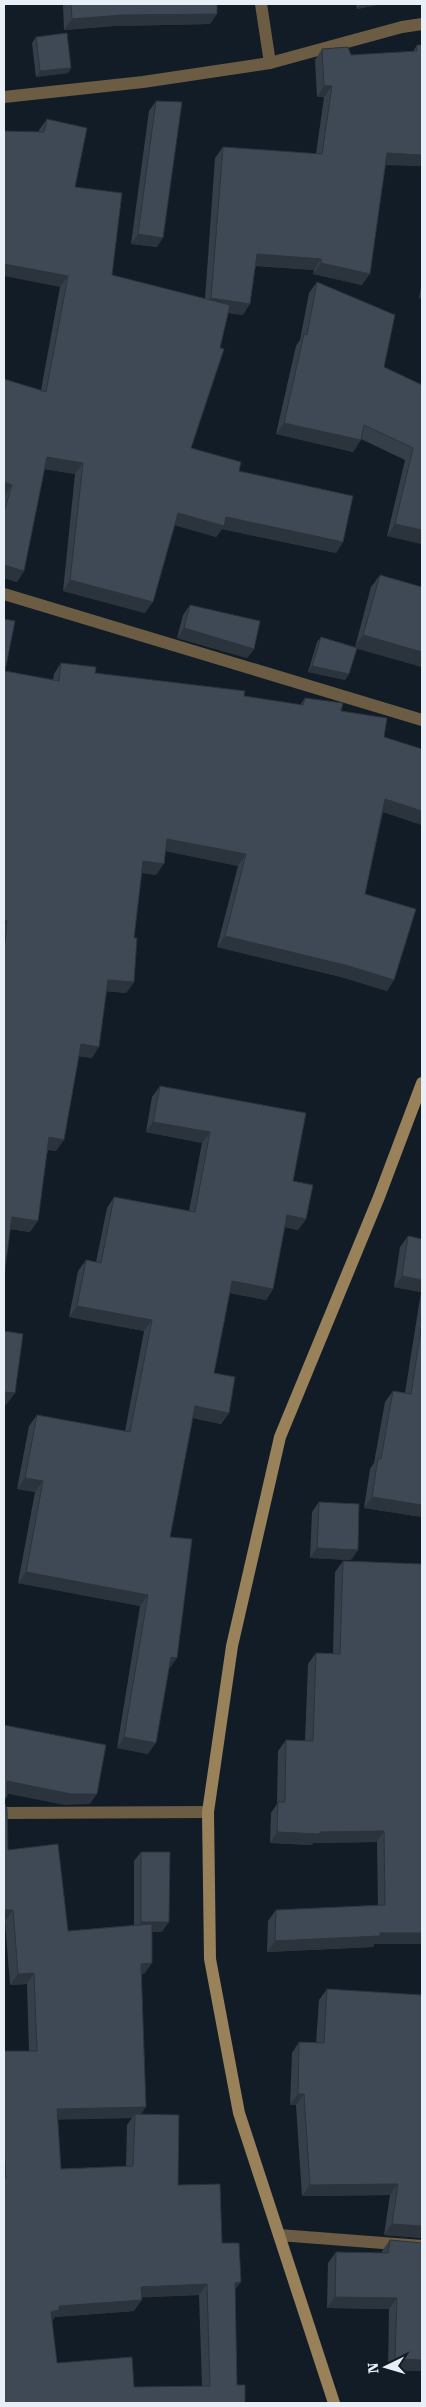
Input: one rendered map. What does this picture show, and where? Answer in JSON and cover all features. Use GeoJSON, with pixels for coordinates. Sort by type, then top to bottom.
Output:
{"type":"FeatureCollection","features":[{"type":"Feature","properties":{"kind":"main road"},"geometry":{"type":"LineString","coordinates":[[334,2403],[239,2113],[210,1959],[208,1812],[232,1646],[280,1437],[379,1196],[422,1083]]}},
{"type":"Feature","properties":{"kind":"street"},"geometry":{"type":"LineString","coordinates":[[261,4],[270,63]]}},
{"type":"Feature","properties":{"kind":"street"},"geometry":{"type":"LineString","coordinates":[[4,97],[144,82],[270,63],[402,27],[422,24]]}},
{"type":"Feature","properties":{"kind":"street"},"geometry":{"type":"LineString","coordinates":[[4,594],[422,720]]}},
{"type":"Feature","properties":{"kind":"street"},"geometry":{"type":"LineString","coordinates":[[4,1813],[208,1812]]}},
{"type":"Feature","properties":{"kind":"street"},"geometry":{"type":"LineString","coordinates":[[279,2235],[422,2246]]}},
{"type":"Feature","properties":{"kind":"building"},"geometry":{"type":"Polygon","coordinates":[[[71,4],[217,4],[217,14],[122,15],[72,19],[71,4]]]}},
{"type":"Feature","properties":{"kind":"building"},"geometry":{"type":"Polygon","coordinates":[[[67,33],[71,68],[40,71],[36,37],[67,33]]]}},
{"type":"Feature","properties":{"kind":"building"},"geometry":{"type":"Polygon","coordinates":[[[417,45],[422,45],[422,155],[387,153],[370,274],[321,263],[321,259],[257,254],[250,304],[211,298],[223,147],[322,154],[332,86],[324,86],[322,49],[348,47],[351,55],[417,51],[417,45]]]}},
{"type":"Feature","properties":{"kind":"building"},"geometry":{"type":"Polygon","coordinates":[[[156,101],[182,102],[163,238],[138,234],[156,101]]]}},
{"type":"Feature","properties":{"kind":"building"},"geometry":{"type":"Polygon","coordinates":[[[47,119],[87,128],[75,187],[122,193],[112,275],[230,305],[220,348],[224,349],[191,448],[241,462],[239,471],[353,496],[343,542],[226,517],[224,526],[178,513],[153,602],[70,580],[83,463],[47,457],[24,571],[4,565],[4,512],[12,485],[4,482],[4,379],[46,392],[68,276],[4,264],[4,131],[44,132],[47,119]]]}},
{"type":"Feature","properties":{"kind":"building"},"geometry":{"type":"Polygon","coordinates":[[[317,282],[395,315],[384,367],[422,385],[422,530],[395,524],[413,448],[364,425],[361,440],[284,423],[304,334],[307,335],[317,282]]]}},
{"type":"Feature","properties":{"kind":"building"},"geometry":{"type":"Polygon","coordinates":[[[380,575],[422,587],[422,652],[363,635],[380,575]]]}},
{"type":"Feature","properties":{"kind":"building"},"geometry":{"type":"Polygon","coordinates":[[[190,605],[260,621],[254,649],[184,628],[190,605]]]}},
{"type":"Feature","properties":{"kind":"building"},"geometry":{"type":"Polygon","coordinates":[[[4,619],[15,621],[5,671],[59,681],[61,663],[96,667],[95,673],[245,691],[244,696],[303,705],[305,698],[343,703],[341,711],[387,718],[384,737],[422,749],[422,811],[385,799],[365,894],[416,909],[394,980],[349,966],[225,936],[246,854],[167,839],[164,864],[143,861],[134,938],[137,938],[134,982],[108,980],[99,1047],[81,1044],[64,1140],[49,1137],[38,1221],[12,1217],[4,1276],[4,952],[7,921],[4,920],[4,619]]]}},
{"type":"Feature","properties":{"kind":"building"},"geometry":{"type":"Polygon","coordinates":[[[321,637],[357,648],[349,674],[312,666],[321,637]]]}},
{"type":"Feature","properties":{"kind":"building"},"geometry":{"type":"Polygon","coordinates":[[[160,1086],[306,1113],[293,1181],[313,1185],[306,1219],[287,1215],[273,1289],[232,1281],[214,1373],[235,1377],[229,1413],[195,1406],[170,1537],[192,1539],[177,1658],[171,1657],[156,1743],[124,1737],[148,1595],[26,1572],[43,1481],[25,1478],[37,1415],[130,1432],[152,1320],[77,1306],[86,1260],[101,1263],[114,1197],[195,1212],[210,1132],[153,1122],[160,1086]]]}},
{"type":"Feature","properties":{"kind":"building"},"geometry":{"type":"Polygon","coordinates":[[[408,1236],[422,1239],[422,1280],[402,1276],[408,1236]]]}},
{"type":"Feature","properties":{"kind":"building"},"geometry":{"type":"Polygon","coordinates":[[[422,1323],[422,1505],[372,1497],[378,1458],[381,1459],[393,1391],[411,1394],[422,1323]]]}},
{"type":"Feature","properties":{"kind":"building"},"geometry":{"type":"Polygon","coordinates":[[[4,1331],[23,1334],[15,1393],[4,1392],[4,1331]]]}},
{"type":"Feature","properties":{"kind":"building"},"geometry":{"type":"Polygon","coordinates":[[[319,1502],[359,1504],[358,1550],[317,1548],[319,1502]]]}},
{"type":"Feature","properties":{"kind":"building"},"geometry":{"type":"Polygon","coordinates":[[[343,1561],[422,1564],[422,1933],[380,1933],[380,1936],[275,1941],[276,1910],[385,1905],[384,1831],[320,1832],[320,1834],[277,1832],[278,1802],[285,1802],[286,1740],[313,1741],[316,1653],[340,1654],[343,1561]]]}},
{"type":"Feature","properties":{"kind":"building"},"geometry":{"type":"Polygon","coordinates":[[[4,1725],[106,1745],[97,1794],[71,1794],[7,1781],[7,1796],[4,1801],[4,1725]]]}},
{"type":"Feature","properties":{"kind":"building"},"geometry":{"type":"Polygon","coordinates":[[[4,1802],[7,1809],[8,1850],[58,1844],[68,1931],[152,1924],[152,1963],[141,1964],[146,2107],[57,2109],[61,2169],[133,2166],[135,2114],[179,2115],[178,2185],[220,2184],[222,2243],[239,2243],[241,2282],[235,2283],[237,2385],[245,2385],[245,2403],[4,2403],[4,2178],[6,2178],[4,2051],[37,2051],[34,1973],[18,1974],[13,1910],[4,1910],[4,1802]],[[207,2284],[141,2287],[142,2300],[59,2306],[59,2310],[51,2312],[57,2363],[132,2357],[134,2387],[210,2386],[207,2284]]]}},
{"type":"Feature","properties":{"kind":"building"},"geometry":{"type":"Polygon","coordinates":[[[141,1852],[170,1852],[169,1922],[141,1922],[141,1852]]]}},
{"type":"Feature","properties":{"kind":"building"},"geometry":{"type":"Polygon","coordinates":[[[327,1989],[422,1995],[422,2226],[392,2224],[398,2184],[310,2185],[304,2094],[298,2094],[299,2042],[324,2043],[327,1989]]]}},
{"type":"Feature","properties":{"kind":"building"},"geometry":{"type":"Polygon","coordinates":[[[390,2240],[422,2243],[422,2360],[395,2359],[397,2298],[335,2297],[336,2252],[388,2253],[390,2240]]]}}]}
